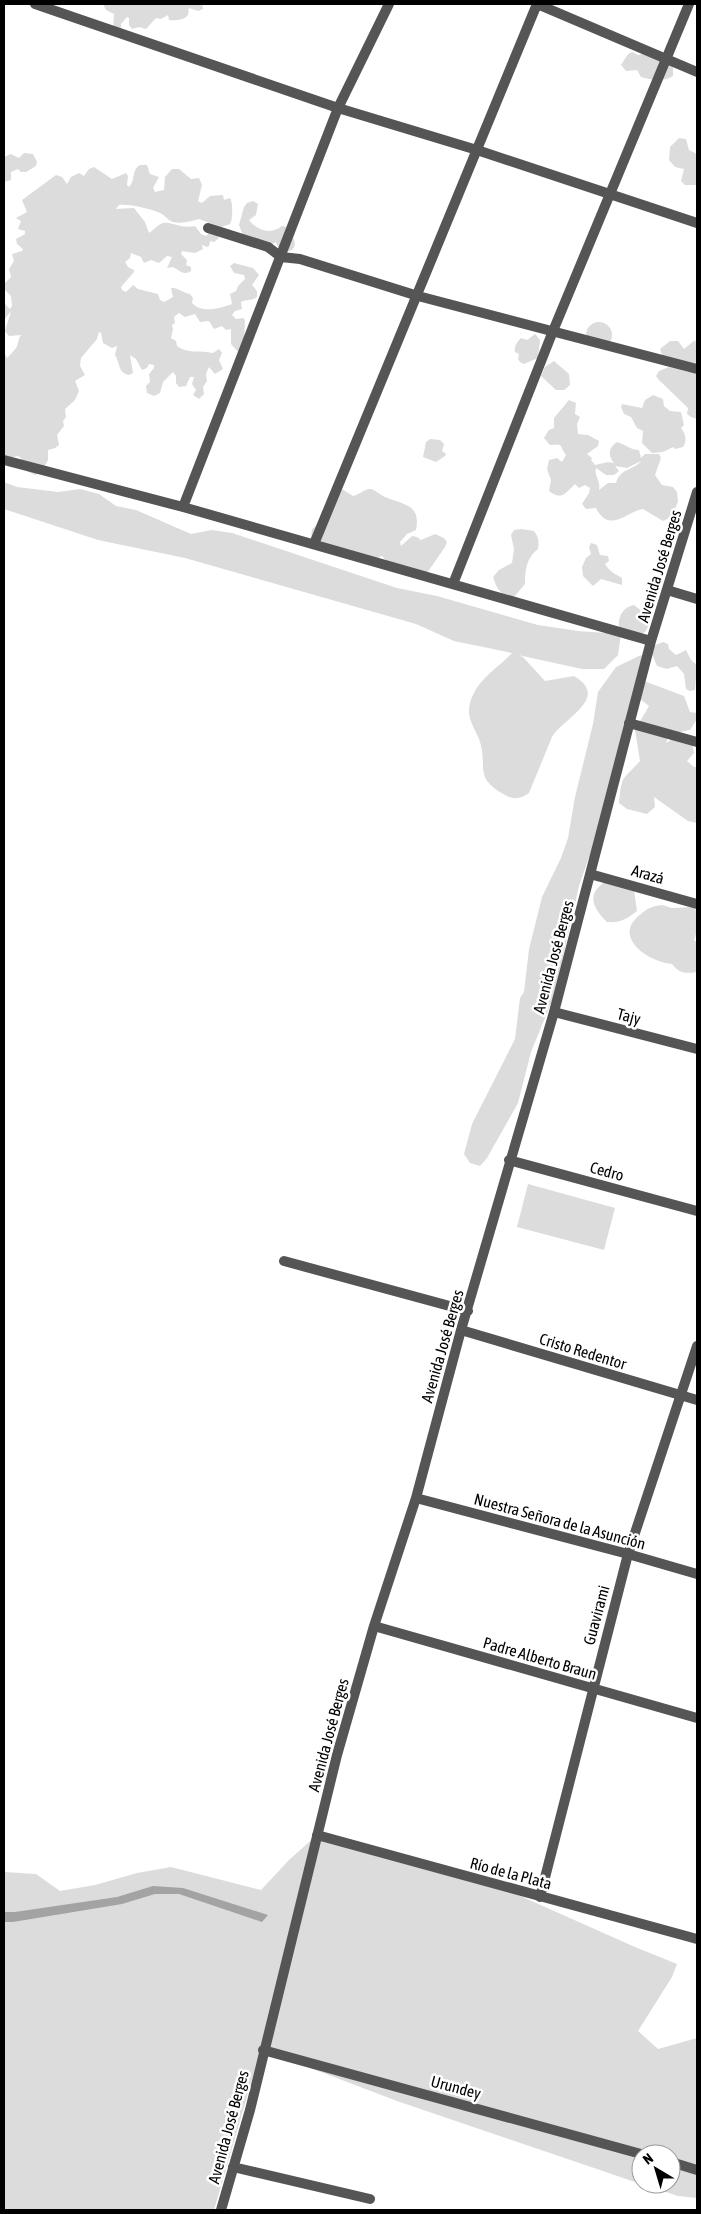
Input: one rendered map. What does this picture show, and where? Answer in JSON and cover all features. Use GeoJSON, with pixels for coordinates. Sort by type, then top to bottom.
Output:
{"type":"FeatureCollection","features":[{"type":"Feature","properties":{"kind":"street"},"geometry":{"type":"LineString","coordinates":[[35,4],[338,108],[477,150],[697,223]]}},
{"type":"Feature","properties":{"kind":"street"},"geometry":{"type":"LineString","coordinates":[[183,507],[338,108],[389,4]]}},
{"type":"Feature","properties":{"kind":"street"},"geometry":{"type":"LineString","coordinates":[[314,544],[537,4],[697,72]]}},
{"type":"Feature","properties":{"kind":"street"},"geometry":{"type":"LineString","coordinates":[[453,584],[553,331],[689,4]]}},
{"type":"Feature","properties":{"kind":"street"},"geometry":{"type":"LineString","coordinates":[[208,228],[268,248],[281,256],[300,259],[418,296],[697,369]]}},
{"type":"Feature","properties":{"kind":"street"},"geometry":{"type":"LineString","coordinates":[[4,460],[183,507],[652,641]]}},
{"type":"Feature","properties":{"kind":"street","name":"Avenida José Berges"},"geometry":{"type":"LineString","coordinates":[[221,2210],[250,2110],[316,1835],[374,1626],[416,1498],[461,1330],[554,1012],[629,723],[697,492]]}},
{"type":"Feature","properties":{"kind":"street"},"geometry":{"type":"LineString","coordinates":[[667,590],[697,599]]}},
{"type":"Feature","properties":{"kind":"street"},"geometry":{"type":"LineString","coordinates":[[629,723],[697,742]]}},
{"type":"Feature","properties":{"kind":"street","name":"Arazá"},"geometry":{"type":"LineString","coordinates":[[590,874],[697,904]]}},
{"type":"Feature","properties":{"kind":"street","name":"Tajy"},"geometry":{"type":"LineString","coordinates":[[554,1012],[697,1049]]}},
{"type":"Feature","properties":{"kind":"street","name":"Cedro"},"geometry":{"type":"LineString","coordinates":[[510,1160],[697,1211]]}},
{"type":"Feature","properties":{"kind":"street"},"geometry":{"type":"LineString","coordinates":[[284,1261],[468,1311]]}},
{"type":"Feature","properties":{"kind":"street","name":"Cristo Redentor"},"geometry":{"type":"LineString","coordinates":[[461,1330],[697,1400]]}},
{"type":"Feature","properties":{"kind":"street","name":"Guavirami"},"geometry":{"type":"LineString","coordinates":[[540,1897],[592,1688],[628,1554],[682,1396],[697,1346]]}},
{"type":"Feature","properties":{"kind":"street","name":"Nuestra Señora de la Asunción"},"geometry":{"type":"LineString","coordinates":[[416,1498],[697,1574]]}},
{"type":"Feature","properties":{"kind":"street","name":"Padre Alberto Braun"},"geometry":{"type":"LineString","coordinates":[[374,1626],[697,1718]]}},
{"type":"Feature","properties":{"kind":"street","name":"Río de la Plata"},"geometry":{"type":"LineString","coordinates":[[316,1835],[697,1939]]}},
{"type":"Feature","properties":{"kind":"street","name":"Urundey"},"geometry":{"type":"LineString","coordinates":[[264,2050],[631,2151]]}},
{"type":"Feature","properties":{"kind":"street"},"geometry":{"type":"LineString","coordinates":[[681,2165],[697,2170]]}},
{"type":"Feature","properties":{"kind":"street"},"geometry":{"type":"LineString","coordinates":[[233,2167],[370,2198]]}},
{"type":"Feature","properties":{"kind":"shaded area"},"geometry":{"type":"Polygon","coordinates":[[[103,4],[202,4],[203,9],[198,11],[189,8],[188,15],[179,20],[169,20],[168,15],[161,19],[156,18],[146,29],[139,27],[132,29],[127,17],[121,24],[121,32],[113,29],[114,14],[106,10],[103,4]]]}},
{"type":"Feature","properties":{"kind":"shaded area"},"geometry":{"type":"Polygon","coordinates":[[[632,52],[638,55],[643,54],[673,66],[673,76],[662,80],[653,80],[641,77],[637,70],[626,71],[621,65],[628,54],[632,52]]]}},
{"type":"Feature","properties":{"kind":"shaded area"},"geometry":{"type":"Polygon","coordinates":[[[679,138],[686,139],[689,150],[697,154],[697,185],[685,185],[681,181],[684,169],[675,167],[669,160],[670,147],[679,138]]]}},
{"type":"Feature","properties":{"kind":"shaded area"},"geometry":{"type":"Polygon","coordinates":[[[24,153],[33,154],[37,162],[36,166],[26,172],[21,172],[18,169],[11,172],[11,180],[4,182],[4,157],[11,154],[19,158],[24,153]]]}},
{"type":"Feature","properties":{"kind":"shaded area"},"geometry":{"type":"Polygon","coordinates":[[[140,165],[147,165],[150,174],[159,177],[153,188],[155,192],[164,190],[165,177],[172,169],[179,169],[191,179],[199,178],[202,185],[198,201],[202,203],[210,196],[223,195],[224,200],[230,198],[232,218],[230,224],[221,227],[199,219],[176,223],[151,210],[119,205],[116,209],[134,208],[145,222],[149,233],[159,225],[166,223],[185,227],[195,226],[201,234],[206,236],[209,233],[216,234],[219,238],[214,242],[210,241],[207,247],[202,245],[203,249],[195,253],[182,251],[181,254],[187,260],[186,265],[191,267],[191,271],[186,273],[173,267],[167,268],[172,257],[167,256],[159,263],[151,260],[144,263],[141,257],[131,253],[130,258],[125,262],[134,272],[121,287],[122,290],[126,292],[133,285],[138,289],[158,294],[160,300],[164,302],[173,297],[171,288],[176,288],[190,294],[193,298],[192,303],[196,306],[206,309],[217,308],[232,304],[230,294],[236,291],[245,279],[244,275],[234,273],[230,266],[234,263],[253,268],[259,275],[252,285],[257,291],[257,297],[241,302],[242,309],[235,311],[232,315],[236,319],[243,318],[245,320],[244,341],[239,353],[231,344],[231,329],[226,330],[222,326],[214,329],[209,321],[200,322],[195,314],[185,317],[179,313],[174,317],[175,323],[172,325],[171,338],[176,341],[177,346],[190,351],[213,353],[219,349],[222,353],[219,360],[223,369],[215,374],[209,367],[206,374],[207,381],[203,387],[204,394],[199,399],[193,395],[196,390],[192,384],[194,377],[190,377],[186,386],[179,387],[173,372],[163,382],[160,393],[154,396],[147,393],[146,386],[150,382],[149,374],[154,365],[149,364],[147,368],[142,370],[136,359],[130,355],[133,373],[125,374],[121,370],[115,355],[117,346],[112,348],[103,343],[101,333],[99,332],[97,339],[81,358],[80,366],[85,375],[75,381],[79,391],[75,400],[65,409],[64,426],[57,435],[59,445],[48,450],[48,460],[41,473],[35,475],[23,469],[22,459],[18,456],[4,459],[4,353],[7,358],[16,347],[21,335],[9,336],[5,331],[11,311],[4,320],[4,303],[10,309],[12,306],[11,296],[4,289],[4,284],[11,277],[9,269],[14,261],[12,254],[23,249],[17,244],[16,239],[25,234],[25,231],[18,229],[21,221],[16,218],[27,212],[22,200],[56,175],[62,177],[67,184],[71,177],[79,173],[84,176],[89,169],[94,167],[112,179],[126,173],[128,176],[127,185],[129,187],[135,170],[140,165]]]}},
{"type":"Feature","properties":{"kind":"shaded area"},"geometry":{"type":"Polygon","coordinates":[[[253,201],[258,204],[256,215],[249,220],[256,227],[269,231],[282,226],[287,227],[295,242],[293,249],[285,252],[278,247],[276,242],[261,250],[242,233],[239,225],[244,207],[247,203],[253,201]]]}},
{"type":"Feature","properties":{"kind":"shaded area"},"geometry":{"type":"Polygon","coordinates":[[[599,322],[608,326],[612,335],[608,344],[599,348],[590,344],[586,335],[590,326],[599,322]]]}},
{"type":"Feature","properties":{"kind":"shaded area"},"geometry":{"type":"Polygon","coordinates":[[[535,334],[540,340],[538,358],[524,364],[518,359],[519,354],[515,352],[515,346],[521,338],[527,340],[535,334]]]}},
{"type":"Feature","properties":{"kind":"shaded area"},"geometry":{"type":"Polygon","coordinates":[[[695,340],[697,367],[660,359],[662,355],[660,349],[670,341],[678,341],[684,349],[695,340]]]}},
{"type":"Feature","properties":{"kind":"shaded area"},"geometry":{"type":"Polygon","coordinates":[[[554,361],[569,374],[570,385],[564,390],[556,390],[541,376],[545,367],[554,361]]]}},
{"type":"Feature","properties":{"kind":"shaded area"},"geometry":{"type":"Polygon","coordinates":[[[669,367],[697,374],[697,419],[687,414],[688,408],[656,376],[659,371],[669,367]]]}},
{"type":"Feature","properties":{"kind":"shaded area"},"geometry":{"type":"Polygon","coordinates":[[[653,395],[663,399],[664,406],[670,411],[681,412],[684,425],[681,428],[685,438],[683,447],[675,449],[673,447],[663,452],[652,453],[642,443],[643,431],[637,428],[631,417],[624,414],[621,407],[622,404],[642,408],[645,400],[653,395]]]}},
{"type":"Feature","properties":{"kind":"shaded area"},"geometry":{"type":"Polygon","coordinates":[[[569,400],[576,403],[575,414],[580,417],[577,424],[578,434],[588,435],[599,441],[598,446],[587,454],[592,458],[591,460],[595,465],[608,462],[614,463],[610,452],[617,442],[639,450],[641,458],[645,454],[659,454],[661,458],[655,475],[662,485],[673,487],[677,492],[678,502],[671,517],[663,521],[643,509],[612,521],[606,520],[596,508],[586,509],[582,504],[590,488],[585,485],[579,488],[575,484],[560,496],[549,491],[551,480],[547,469],[549,460],[557,458],[562,462],[566,455],[560,445],[550,445],[544,438],[549,430],[554,428],[554,418],[569,400]],[[641,461],[627,468],[615,466],[619,471],[614,475],[606,475],[596,468],[599,490],[608,483],[616,483],[620,475],[641,461]]]}},
{"type":"Feature","properties":{"kind":"shaded area"},"geometry":{"type":"Polygon","coordinates":[[[430,439],[440,440],[444,444],[442,451],[446,454],[436,462],[423,457],[426,442],[430,439]]]}},
{"type":"Feature","properties":{"kind":"shaded area"},"geometry":{"type":"Polygon","coordinates":[[[4,482],[17,487],[58,492],[80,489],[99,494],[116,506],[136,510],[191,534],[212,530],[232,533],[397,588],[437,596],[538,625],[578,631],[620,634],[619,620],[621,615],[626,609],[634,605],[647,615],[650,622],[646,631],[633,641],[623,638],[621,634],[618,655],[604,669],[582,669],[518,655],[523,657],[545,681],[574,676],[584,684],[588,692],[581,708],[552,737],[529,793],[520,798],[512,798],[495,789],[488,783],[485,777],[482,749],[471,722],[469,708],[477,687],[512,653],[454,641],[416,624],[185,558],[98,540],[4,509],[4,482]]]}},
{"type":"Feature","properties":{"kind":"shaded area"},"geometry":{"type":"Polygon","coordinates":[[[342,489],[353,496],[369,489],[373,490],[410,507],[416,515],[416,530],[407,534],[400,542],[401,546],[412,536],[421,540],[435,534],[444,538],[447,542],[445,547],[427,573],[389,564],[382,556],[373,560],[311,539],[312,529],[319,524],[342,489]]]}},
{"type":"Feature","properties":{"kind":"shaded area"},"geometry":{"type":"Polygon","coordinates":[[[514,530],[534,531],[538,540],[538,549],[529,561],[525,584],[511,598],[499,590],[493,577],[499,570],[512,563],[514,549],[511,535],[514,530]]]}},
{"type":"Feature","properties":{"kind":"shaded area"},"geometry":{"type":"Polygon","coordinates":[[[591,543],[597,545],[600,555],[608,556],[609,561],[605,564],[622,578],[622,585],[601,579],[593,586],[583,576],[582,567],[586,558],[591,554],[589,547],[591,543]]]}},
{"type":"Feature","properties":{"kind":"shaded area"},"geometry":{"type":"Polygon","coordinates":[[[663,642],[668,644],[669,649],[676,655],[686,650],[691,660],[697,665],[695,690],[690,691],[686,689],[684,674],[677,666],[667,669],[657,666],[651,651],[653,646],[663,642]]]}},
{"type":"Feature","properties":{"kind":"shaded area"},"geometry":{"type":"Polygon","coordinates":[[[641,655],[645,665],[644,681],[684,696],[690,712],[697,713],[697,719],[690,730],[669,734],[666,743],[674,738],[692,743],[694,753],[687,761],[694,767],[697,767],[697,823],[688,821],[654,797],[655,807],[647,814],[627,809],[619,803],[622,782],[626,775],[640,761],[635,730],[649,706],[640,699],[603,829],[589,857],[579,886],[554,996],[531,1052],[518,1103],[487,1158],[480,1166],[470,1163],[464,1154],[472,1124],[515,1039],[520,998],[524,992],[529,949],[542,897],[561,858],[568,838],[575,797],[593,724],[598,692],[616,667],[641,655]]]}},
{"type":"Feature","properties":{"kind":"shaded area"},"geometry":{"type":"Polygon","coordinates":[[[606,881],[634,890],[637,911],[623,920],[607,922],[593,901],[596,891],[606,881]]]}},
{"type":"Feature","properties":{"kind":"shaded area"},"geometry":{"type":"Polygon","coordinates":[[[662,905],[672,908],[694,907],[698,923],[694,940],[697,943],[697,972],[683,972],[672,964],[652,958],[643,953],[631,939],[630,931],[633,922],[648,909],[662,905]]]}},
{"type":"Feature","properties":{"kind":"shaded area"},"geometry":{"type":"Polygon","coordinates":[[[528,1184],[615,1208],[604,1250],[517,1227],[528,1184]]]}},
{"type":"Feature","properties":{"kind":"shaded area"},"geometry":{"type":"Polygon","coordinates":[[[317,1835],[491,1883],[677,1964],[672,1977],[638,2031],[658,2049],[697,2038],[697,2198],[672,2194],[681,2194],[681,2144],[631,2144],[631,2181],[397,2101],[263,2050],[260,2052],[214,2210],[4,2210],[4,1872],[36,1874],[60,1891],[95,1885],[137,1873],[171,1867],[261,1890],[289,1860],[317,1835]]]}},
{"type":"Feature","properties":{"kind":"shaded area"},"geometry":{"type":"Polygon","coordinates":[[[153,1886],[183,1888],[268,1915],[262,1922],[179,1894],[155,1894],[122,1904],[4,1922],[4,1912],[117,1897],[153,1886]]]}}]}
